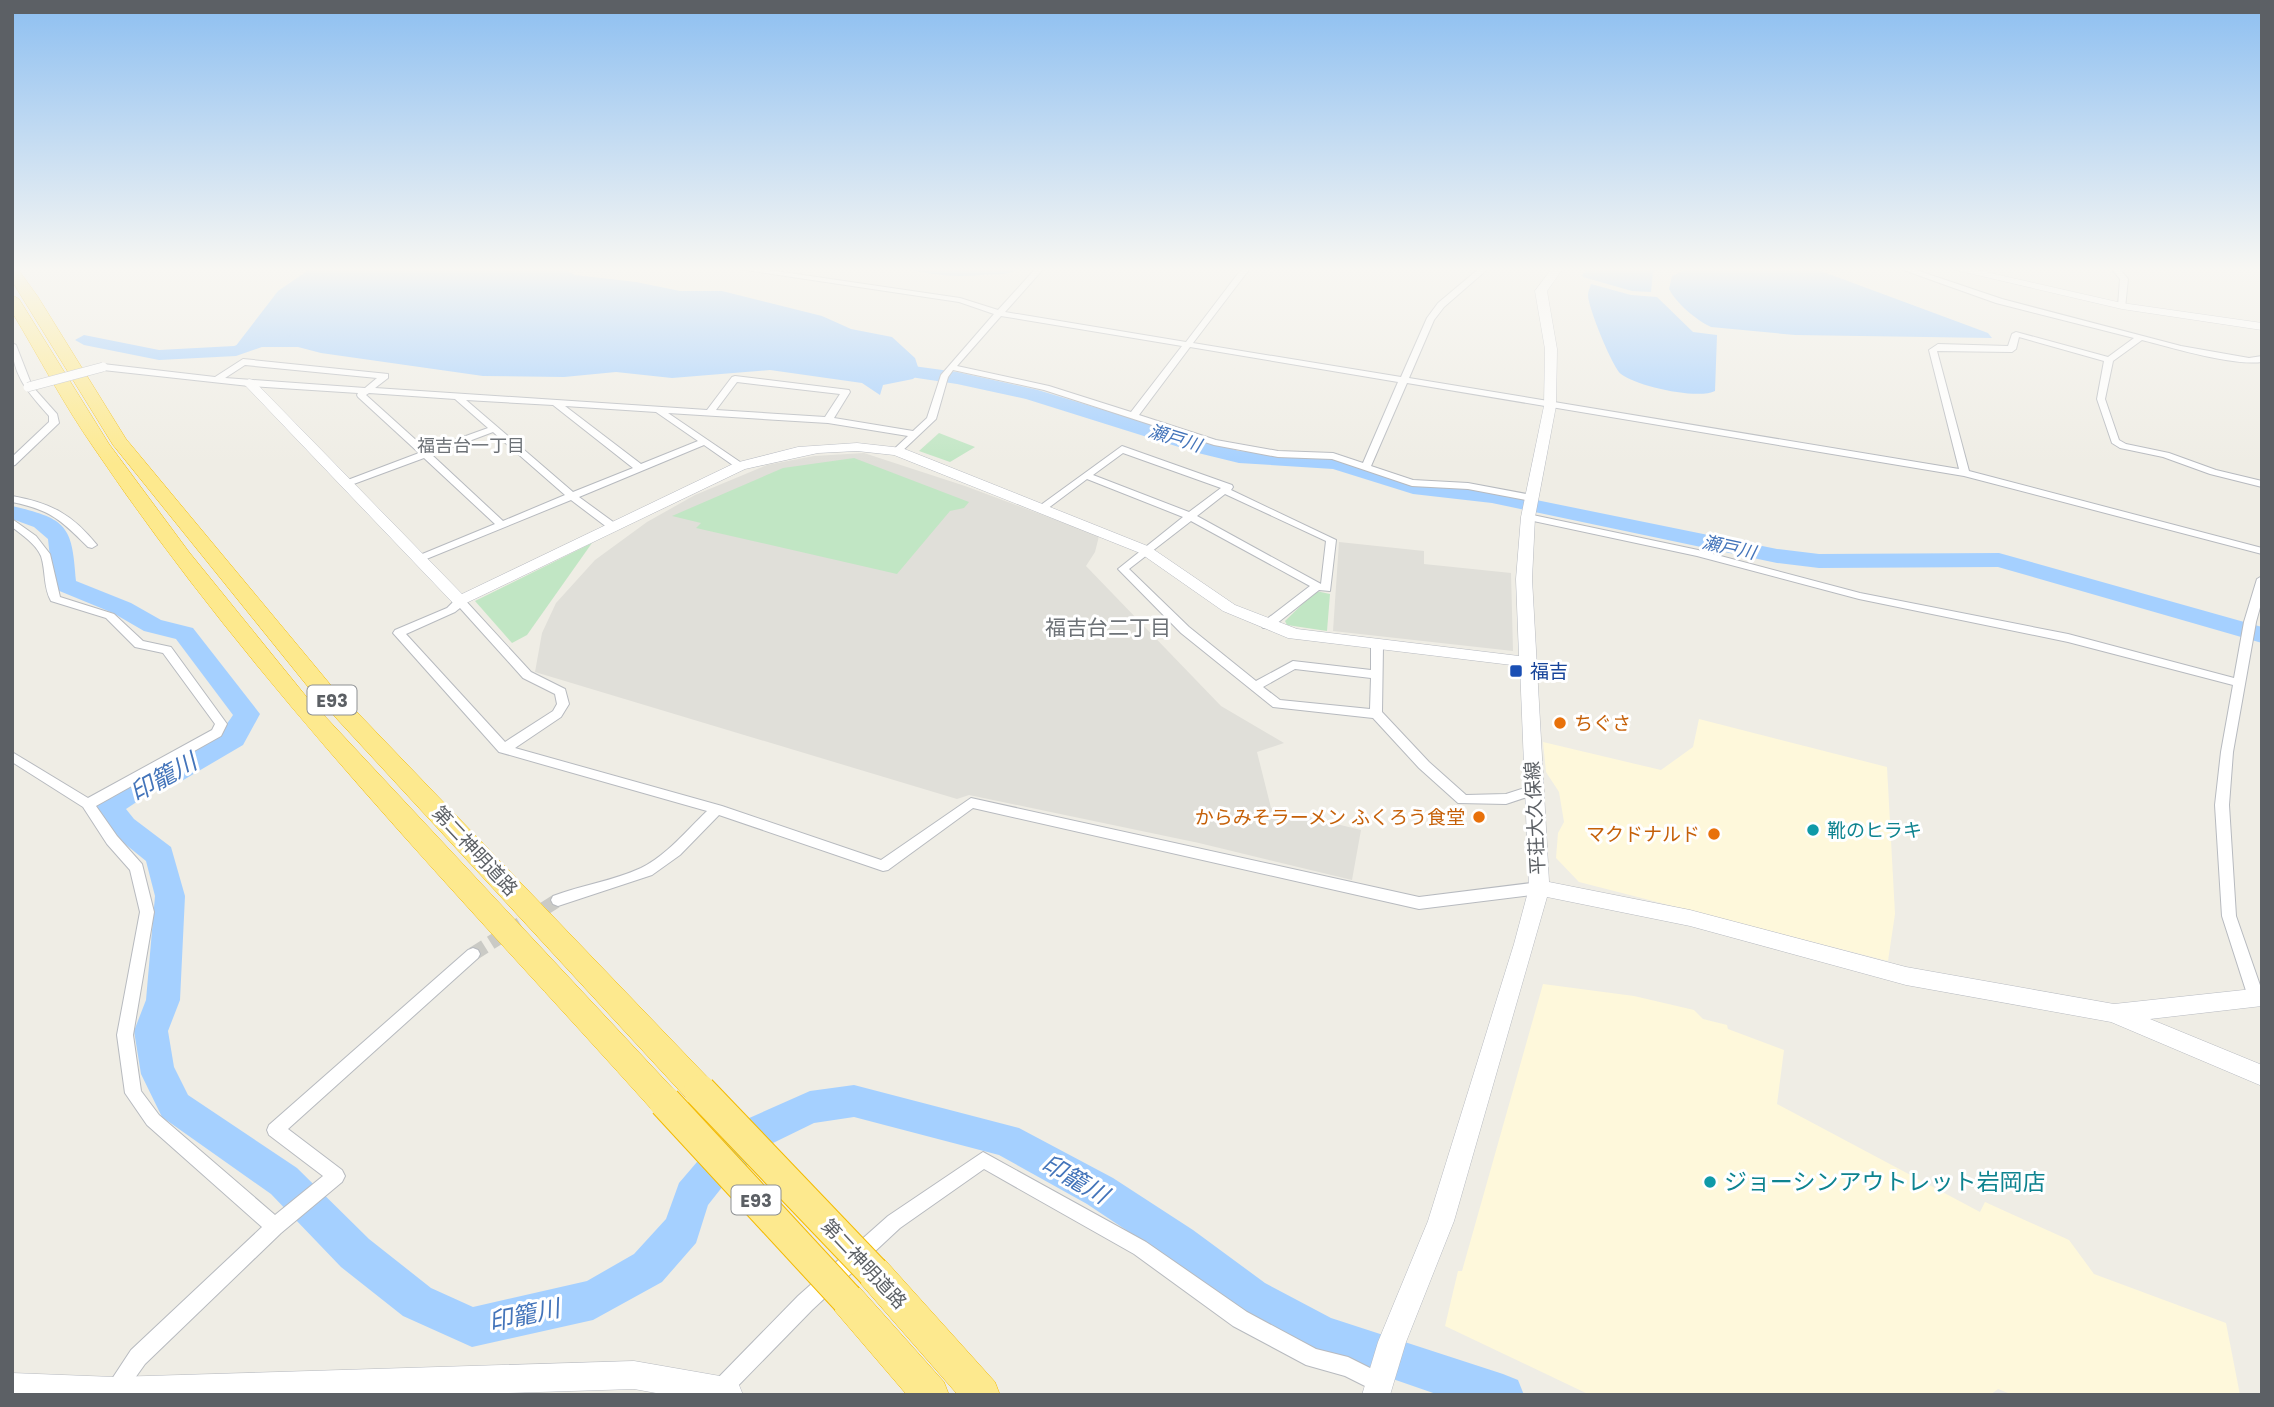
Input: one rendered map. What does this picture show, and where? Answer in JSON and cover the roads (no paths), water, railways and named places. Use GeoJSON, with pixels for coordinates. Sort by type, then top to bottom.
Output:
{"type":"FeatureCollection","features":[{"type":"Feature","properties":{"kind":"highway","name":"第二神明道路"},"geometry":{"type":"LineString","coordinates":[[32,333],[101,446],[182,556],[297,700],[847,1298],[931,1395]]}},
{"type":"Feature","properties":{"kind":"highway","name":"第二神明道路"},"geometry":{"type":"LineString","coordinates":[[53,333],[119,441],[321,688],[873,1272],[982,1395]]}},
{"type":"Feature","properties":{"kind":"street"},"geometry":{"type":"LineString","coordinates":[[897,451],[931,419],[944,377],[981,333]]}},
{"type":"Feature","properties":{"kind":"street"},"geometry":{"type":"LineString","coordinates":[[1117,333],[1965,473],[2262,551]]}},
{"type":"Feature","properties":{"kind":"street"},"geometry":{"type":"LineString","coordinates":[[1133,415],[1195,333]]}},
{"type":"Feature","properties":{"kind":"street"},"geometry":{"type":"LineString","coordinates":[[1366,466],[1425,333]]}},
{"type":"Feature","properties":{"kind":"street","name":"平荘大久保線"},"geometry":{"type":"LineString","coordinates":[[1379,1383],[1392,1342],[1441,1221],[1525,944],[1539,888],[1524,579],[1530,506],[1550,406],[1551,349],[1548,333]]}},
{"type":"Feature","properties":{"kind":"street"},"geometry":{"type":"LineString","coordinates":[[2120,333],[2249,361],[2262,359]]}},
{"type":"Feature","properties":{"kind":"street"},"geometry":{"type":"LineString","coordinates":[[1965,473],[1933,350],[1938,347],[2012,349],[2016,334],[2109,360]]}},
{"type":"Feature","properties":{"kind":"street"},"geometry":{"type":"LineString","coordinates":[[2140,338],[2109,360],[2101,399],[2115,441],[2123,446],[2166,455],[2262,484]]}},
{"type":"Feature","properties":{"kind":"street"},"geometry":{"type":"LineString","coordinates":[[12,345],[28,387],[54,416],[54,423],[12,463]]}},
{"type":"Feature","properties":{"kind":"street"},"geometry":{"type":"LineString","coordinates":[[216,380],[243,362],[385,376],[361,395],[502,525]]}},
{"type":"Feature","properties":{"kind":"street"},"geometry":{"type":"LineString","coordinates":[[28,387],[103,367],[249,383],[828,420],[914,434]]}},
{"type":"Feature","properties":{"kind":"street"},"geometry":{"type":"LineString","coordinates":[[951,367],[1046,388],[1214,442],[1278,454],[1333,456],[1412,482],[1468,486],[1530,506],[1859,596],[2068,638],[2241,683]]}},
{"type":"Feature","properties":{"kind":"street"},"geometry":{"type":"LineString","coordinates":[[710,412],[735,379],[846,392],[828,420]]}},
{"type":"Feature","properties":{"kind":"street"},"geometry":{"type":"LineString","coordinates":[[249,383],[348,483],[527,675],[561,692],[563,704],[557,714],[504,749]]}},
{"type":"Feature","properties":{"kind":"street"},"geometry":{"type":"LineString","coordinates":[[457,397],[572,496],[612,526]]}},
{"type":"Feature","properties":{"kind":"street"},"geometry":{"type":"LineString","coordinates":[[557,404],[640,468]]}},
{"type":"Feature","properties":{"kind":"street"},"geometry":{"type":"LineString","coordinates":[[658,410],[740,466]]}},
{"type":"Feature","properties":{"kind":"street"},"geometry":{"type":"LineString","coordinates":[[348,483],[493,429]]}},
{"type":"Feature","properties":{"kind":"street"},"geometry":{"type":"LineString","coordinates":[[419,559],[704,442]]}},
{"type":"Feature","properties":{"kind":"street"},"geometry":{"type":"LineString","coordinates":[[1528,662],[1294,634],[1229,608],[1145,550],[1043,507],[897,451],[867,446],[821,448],[779,454],[740,466],[612,526],[460,601],[451,610],[399,633],[504,749],[717,809],[883,866],[971,803],[1419,903],[1539,888],[1690,919],[1906,976],[2113,1013],[2262,1076]]}},
{"type":"Feature","properties":{"kind":"street"},"geometry":{"type":"LineString","coordinates":[[1043,507],[1122,449],[1228,487],[1123,569],[1185,630],[1277,704],[1376,714],[1388,722],[1440,782],[1463,800],[1506,799],[1534,790]]}},
{"type":"Feature","properties":{"kind":"street"},"geometry":{"type":"LineString","coordinates":[[1087,476],[1190,516],[1326,589],[1331,540],[1224,491]]}},
{"type":"Feature","properties":{"kind":"street"},"geometry":{"type":"LineString","coordinates":[[12,499],[45,505],[61,514],[92,545]]}},
{"type":"Feature","properties":{"kind":"street"},"geometry":{"type":"LineString","coordinates":[[12,522],[26,532],[46,555],[51,592],[55,599],[110,616],[139,645],[167,650],[221,724],[217,733],[88,804]]}},
{"type":"Feature","properties":{"kind":"street"},"geometry":{"type":"LineString","coordinates":[[2113,1013],[2259,997],[2229,916],[2222,805],[2227,752],[2250,622],[2262,579]]}},
{"type":"Feature","properties":{"kind":"street"},"geometry":{"type":"LineString","coordinates":[[1267,625],[1318,586]]}},
{"type":"Feature","properties":{"kind":"street"},"geometry":{"type":"LineString","coordinates":[[1376,714],[1377,646]]}},
{"type":"Feature","properties":{"kind":"street"},"geometry":{"type":"LineString","coordinates":[[1255,686],[1293,665],[1377,675]]}},
{"type":"Feature","properties":{"kind":"street"},"geometry":{"type":"LineString","coordinates":[[12,756],[88,804],[112,840],[137,868],[147,912],[125,1035],[133,1093],[153,1120],[275,1227]]}},
{"type":"Feature","properties":{"kind":"street"},"geometry":{"type":"LineString","coordinates":[[558,900],[581,890],[616,882],[648,870],[671,853],[717,809]]}},
{"type":"Feature","properties":{"kind":"street"},"geometry":{"type":"LineString","coordinates":[[113,1393],[138,1357],[275,1227],[336,1176],[275,1130],[473,954]]}},
{"type":"Feature","properties":{"kind":"street"},"geometry":{"type":"LineString","coordinates":[[12,1387],[113,1393],[634,1375],[721,1393],[805,1303],[894,1222],[983,1160],[1140,1248],[1240,1319],[1313,1358],[1348,1367],[1379,1383]]}},
{"type":"Feature","properties":{"kind":"water"},"geometry":{"type":"Polygon","coordinates":[[[246,333],[870,333],[892,337],[915,358],[920,373],[913,379],[883,385],[880,395],[862,383],[770,370],[672,378],[616,372],[564,377],[483,376],[321,353],[298,347],[235,347],[246,333]]]}},
{"type":"Feature","properties":{"kind":"water"},"geometry":{"type":"Polygon","coordinates":[[[1601,333],[1717,335],[1715,391],[1682,393],[1629,379],[1617,369],[1601,333]]]}},
{"type":"Feature","properties":{"kind":"water"},"geometry":{"type":"Polygon","coordinates":[[[1770,333],[1987,333],[1992,338],[1770,333]]]}},
{"type":"Feature","properties":{"kind":"waterway","name":"瀬戸川"},"geometry":{"type":"LineString","coordinates":[[84,340],[159,355],[236,351],[282,334]]}},
{"type":"Feature","properties":{"kind":"waterway","name":"瀬戸川"},"geometry":{"type":"LineString","coordinates":[[884,368],[957,378],[1031,394],[1205,449],[1239,457],[1335,463],[1413,488],[1492,497],[1777,556],[1819,561],[1999,560],[2262,635]]}},
{"type":"Feature","properties":{"kind":"waterway","name":"印籠川"},"geometry":{"type":"LineString","coordinates":[[12,512],[42,522],[55,532],[63,550],[65,585],[122,608],[153,626],[184,633],[247,714],[233,738],[170,775],[137,788],[108,807],[124,827],[160,855],[170,896],[163,1000],[151,1031],[158,1074],[175,1106],[284,1181],[355,1253],[417,1302],[472,1327],[593,1300],[648,1268],[682,1230],[692,1196],[710,1174],[760,1131],[810,1107],[854,1101],[1006,1140],[1100,1191],[1179,1243],[1251,1297],[1323,1336],[1503,1395]]}},
{"type":"Feature","properties":{"kind":"tunnel"},"geometry":{"type":"LineString","coordinates":[[473,954],[558,900]]}},
{"type":"Feature","properties":{"kind":"place","name":"福吉"},"geometry":{"type":"Point","coordinates":[1516,671]}},
{"type":"Feature","properties":{"kind":"place","name":"ちぐさ"},"geometry":{"type":"Point","coordinates":[1560,723]}},
{"type":"Feature","properties":{"kind":"place","name":"からみそラーメン ふくろう食堂"},"geometry":{"type":"Point","coordinates":[1479,817]}},
{"type":"Feature","properties":{"kind":"place","name":"靴のヒラキ"},"geometry":{"type":"Point","coordinates":[1813,830]}},
{"type":"Feature","properties":{"kind":"place","name":"マクドナルド"},"geometry":{"type":"Point","coordinates":[1714,834]}},
{"type":"Feature","properties":{"kind":"place","name":"ジョーシンアウトレット岩岡店"},"geometry":{"type":"Point","coordinates":[1710,1182]}},
{"type":"Feature","properties":{"kind":"district","name":"福吉台一丁目"},"geometry":{"type":"Point","coordinates":[471,445]}},
{"type":"Feature","properties":{"kind":"district","name":"福吉台二丁目"},"geometry":{"type":"Point","coordinates":[1108,627]}}]}
